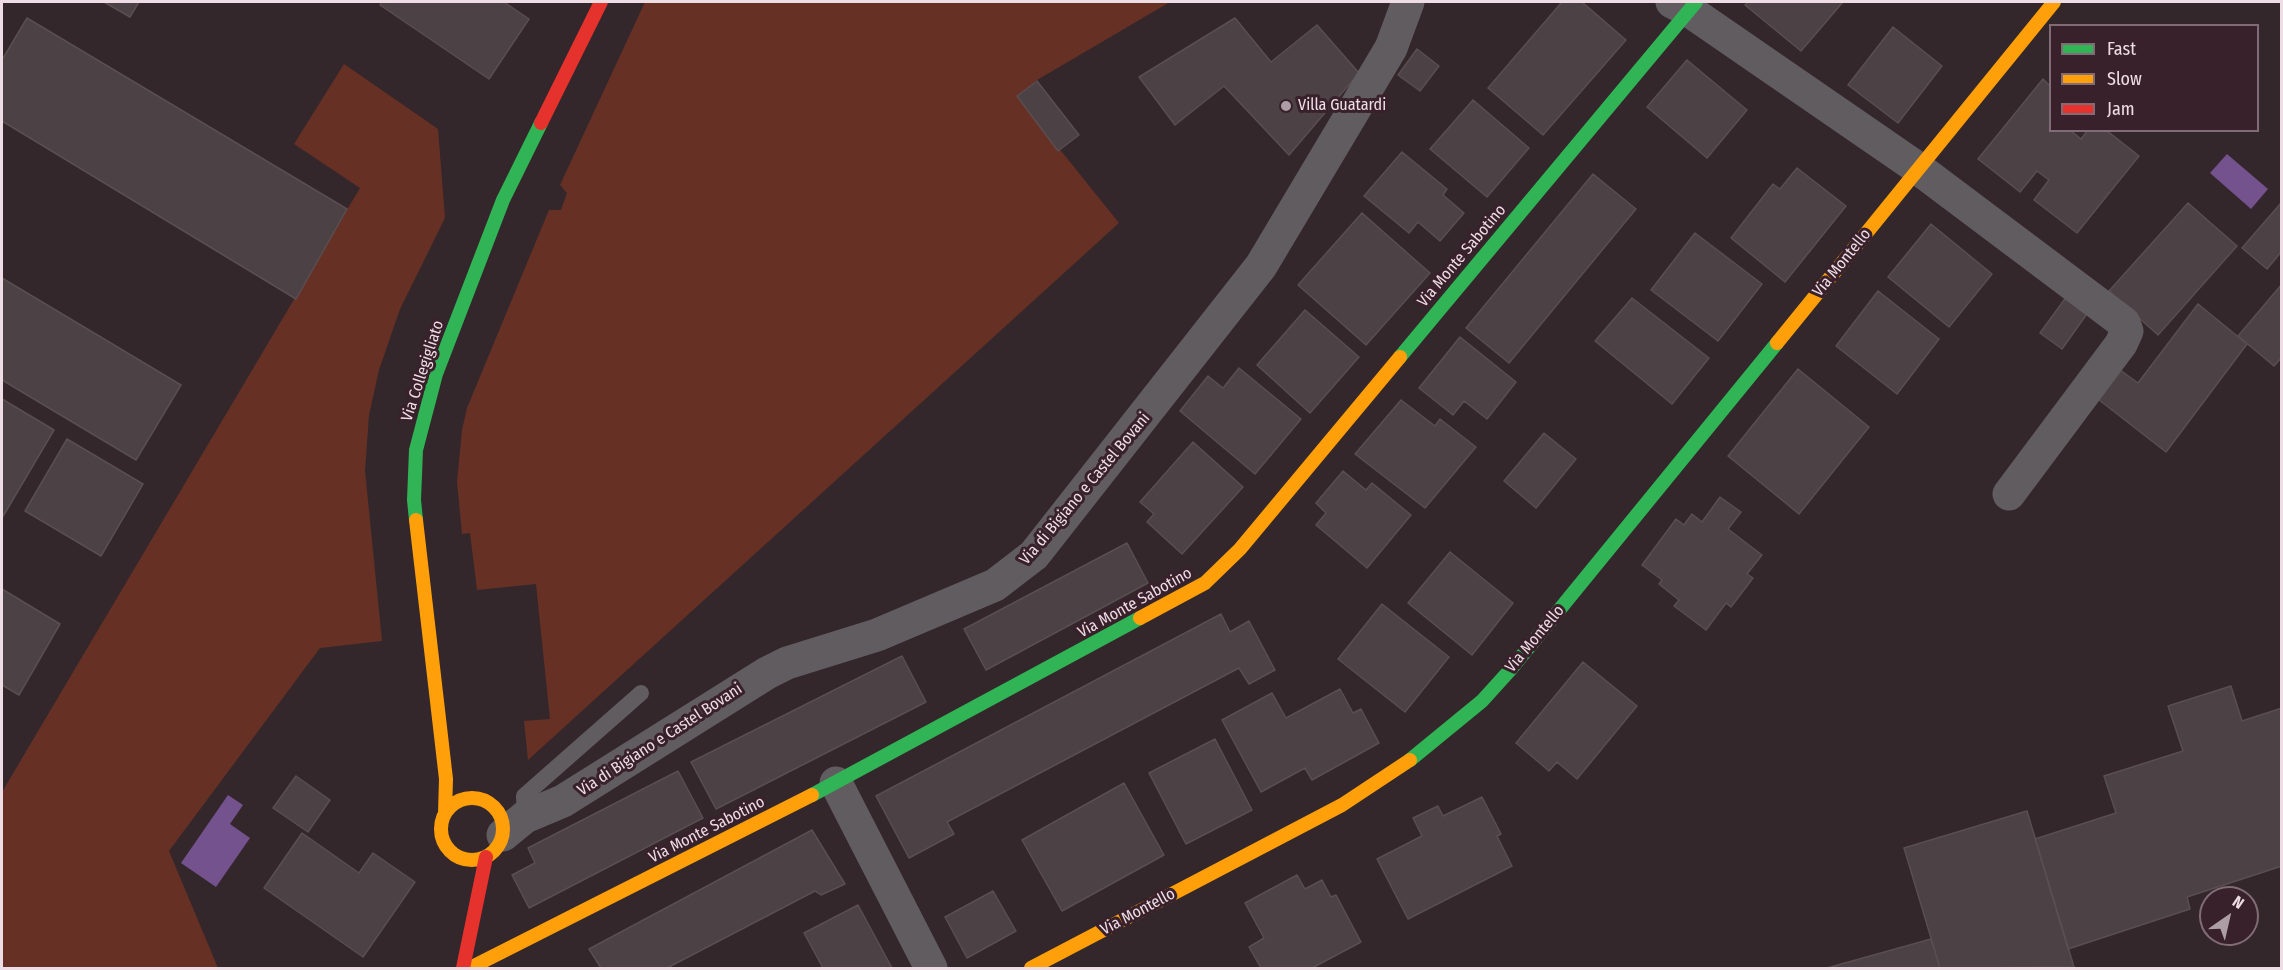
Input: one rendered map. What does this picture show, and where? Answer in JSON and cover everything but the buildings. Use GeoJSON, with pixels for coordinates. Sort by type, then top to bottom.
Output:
{"type":"FeatureCollection","features":[{"type":"Feature","properties":{"kind":"street","name":"Via Collegigliato"},"geometry":{"type":"LineString","coordinates":[[445,813],[446,779],[414,500],[416,450],[436,374],[502,200],[601,2]]}},
{"type":"Feature","properties":{"kind":"street","name":"Via di Bigiano e Castel Bovani"},"geometry":{"type":"LineString","coordinates":[[504,832],[563,801],[766,673],[787,663],[877,635],[995,585],[1034,555],[1261,266],[1391,48],[1408,2]]}},
{"type":"Feature","properties":{"kind":"street","name":"Via Montello"},"geometry":{"type":"LineString","coordinates":[[1031,969],[1342,805],[1408,762],[1465,716],[1511,669],[2055,2]]}},
{"type":"Feature","properties":{"kind":"street"},"geometry":{"type":"LineString","coordinates":[[1685,4],[1919,169],[2117,316],[2127,327],[2121,344],[2009,494]]}},
{"type":"Feature","properties":{"kind":"street","name":"Via Monte Sabotino"},"geometry":{"type":"LineString","coordinates":[[470,969],[836,783],[1189,594],[1220,569],[1685,4]]}},
{"type":"Feature","properties":{"kind":"street","name":"Via Collegigliato"},"geometry":{"type":"LineString","coordinates":[[446,779],[460,800]]}},
{"type":"Feature","properties":{"kind":"street"},"geometry":{"type":"LineString","coordinates":[[836,783],[931,969]]}},
{"type":"Feature","properties":{"kind":"street"},"geometry":{"type":"LineString","coordinates":[[463,969],[504,832],[496,809],[480,799],[471,797],[460,800],[445,813],[441,822],[441,837],[458,863],[472,861],[504,832]]}},
{"type":"Feature","properties":{"kind":"lane"},"geometry":{"type":"LineString","coordinates":[[504,832],[524,796],[641,693]]}},
{"type":"Feature","properties":{"kind":"shaded area"},"geometry":{"type":"Polygon","coordinates":[[[645,2],[1170,2],[1037,80],[1017,96],[1119,223],[528,760],[524,721],[550,719],[536,584],[477,590],[470,533],[462,534],[457,482],[462,430],[467,408],[549,210],[561,210],[567,193],[560,185],[645,2]]]}},
{"type":"Feature","properties":{"kind":"shaded area"},"geometry":{"type":"Polygon","coordinates":[[[344,64],[438,129],[445,218],[400,309],[379,370],[369,415],[365,471],[382,641],[320,648],[169,851],[218,968],[2,968],[2,792],[360,188],[294,144],[344,64]]]}},
{"type":"Feature","properties":{"kind":"shaded area"},"geometry":{"type":"Polygon","coordinates":[[[2227,154],[2268,189],[2251,209],[2210,173],[2227,154]]]}},
{"type":"Feature","properties":{"kind":"shaded area"},"geometry":{"type":"Polygon","coordinates":[[[228,795],[243,805],[230,824],[250,838],[216,887],[181,863],[228,795]]]}},
{"type":"Feature","properties":{"kind":"traffic: fast"},"geometry":{"type":"LineString","coordinates":[[1400,357],[1696,2]]}},
{"type":"Feature","properties":{"kind":"traffic: fast"},"geometry":{"type":"LineString","coordinates":[[416,520],[414,500],[416,450],[436,374],[503,200],[541,123]]}},
{"type":"Feature","properties":{"kind":"traffic: fast"},"geometry":{"type":"LineString","coordinates":[[1410,760],[1482,701],[1511,669],[1777,343]]}},
{"type":"Feature","properties":{"kind":"traffic: fast"},"geometry":{"type":"LineString","coordinates":[[812,795],[1140,618]]}},
{"type":"Feature","properties":{"kind":"traffic: slow"},"geometry":{"type":"LineString","coordinates":[[1777,343],[2054,2]]}},
{"type":"Feature","properties":{"kind":"traffic: slow"},"geometry":{"type":"LineString","coordinates":[[1140,618],[1205,583],[1240,549],[1400,357]]}},
{"type":"Feature","properties":{"kind":"traffic: slow"},"geometry":{"type":"LineString","coordinates":[[416,520],[446,779],[445,813]]}},
{"type":"Feature","properties":{"kind":"traffic: slow"},"geometry":{"type":"LineString","coordinates":[[1031,968],[1342,805],[1410,760]]}},
{"type":"Feature","properties":{"kind":"traffic: slow"},"geometry":{"type":"LineString","coordinates":[[470,968],[812,795]]}},
{"type":"Feature","properties":{"kind":"traffic: slow"},"geometry":{"type":"LineString","coordinates":[[466,798],[478,798],[494,807],[501,817],[503,829],[501,841],[494,851],[478,860],[466,860],[455,855],[446,846],[441,835],[441,823],[446,812],[455,803],[466,798]]}},
{"type":"Feature","properties":{"kind":"traffic: jam"},"geometry":{"type":"LineString","coordinates":[[541,123],[601,2]]}},
{"type":"Feature","properties":{"kind":"traffic: jam"},"geometry":{"type":"LineString","coordinates":[[463,968],[486,857]]}},
{"type":"Feature","properties":{"kind":"place","name":"Villa Guatardi"},"geometry":{"type":"Point","coordinates":[1286,106]}}]}
